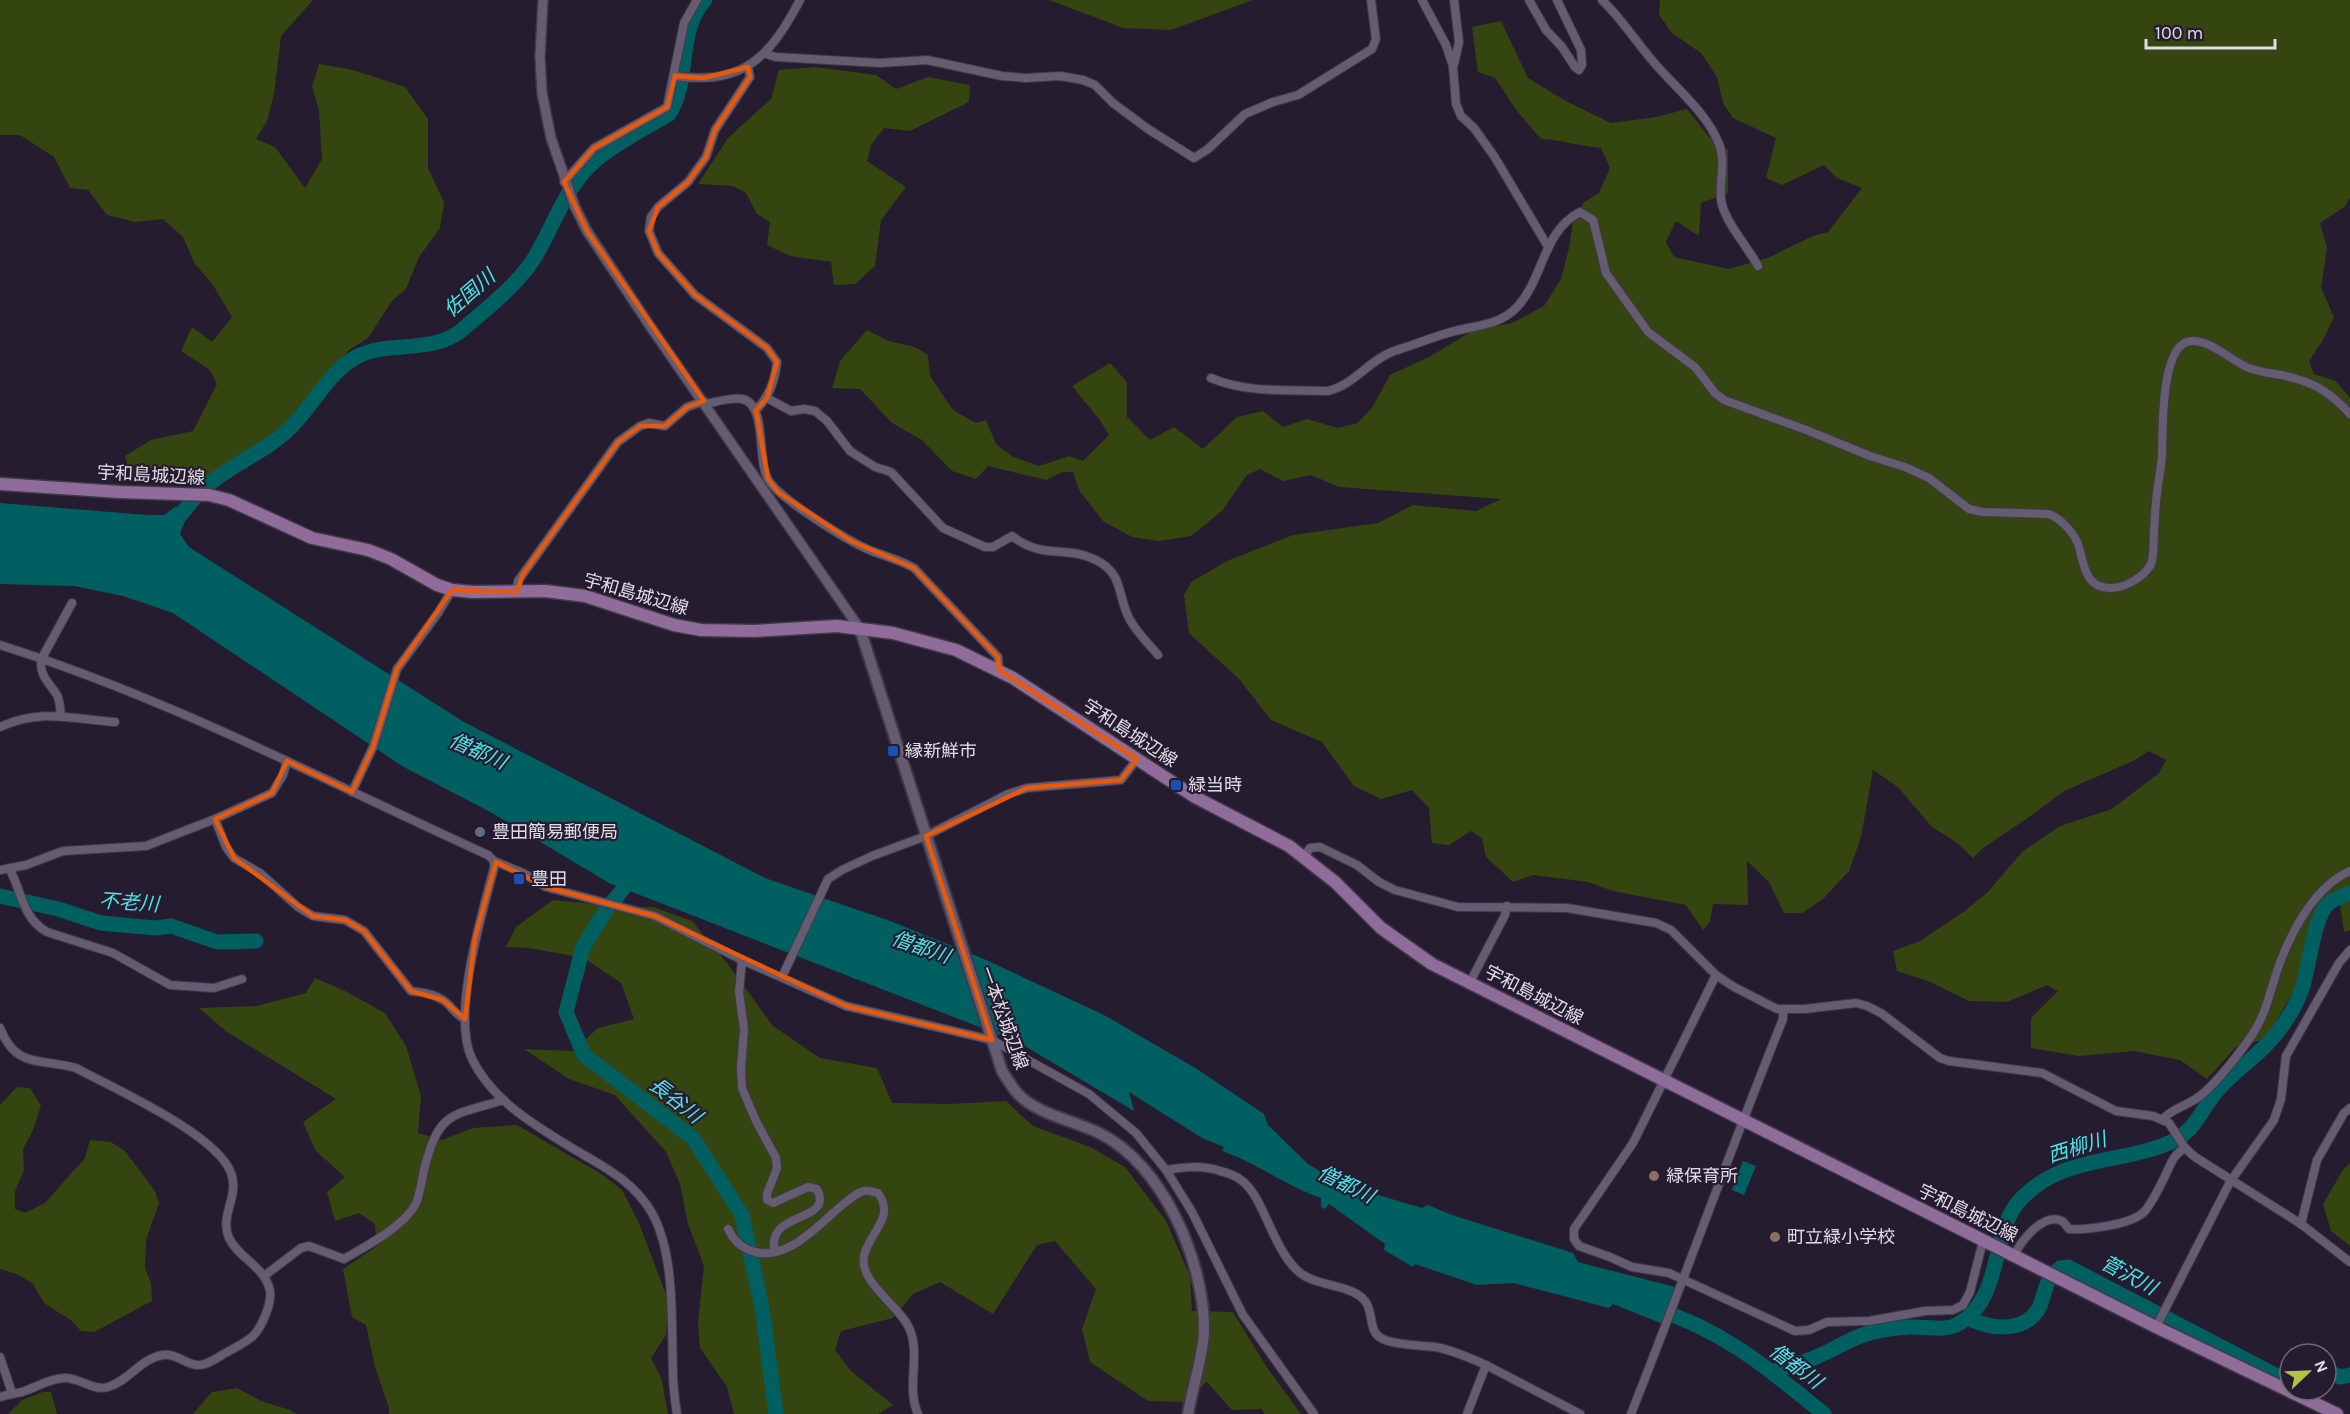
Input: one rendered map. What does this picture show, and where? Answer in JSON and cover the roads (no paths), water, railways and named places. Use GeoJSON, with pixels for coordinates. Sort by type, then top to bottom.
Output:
{"type":"FeatureCollection","features":[{"type":"Feature","properties":{"kind":"main road","name":"宇和島城辺線"},"geometry":{"type":"LineString","coordinates":[[0,484],[120,492],[199,493],[229,500],[312,538],[368,550],[392,559],[437,585],[452,590],[546,591],[585,596],[674,625],[701,630],[743,631],[837,626],[893,633],[956,650],[999,670],[1195,797],[1261,830],[1304,857],[1335,882],[1381,928],[1432,964],[1983,1241],[2337,1414]]}},
{"type":"Feature","properties":{"kind":"main road","name":"一本松城辺線"},"geometry":{"type":"LineString","coordinates":[[860,629],[1002,1071],[1018,1093],[1032,1105],[1100,1133],[1120,1145],[1139,1163],[1178,1222],[1186,1240],[1203,1310],[1204,1332],[1188,1414]]}},
{"type":"Feature","properties":{"kind":"street"},"geometry":{"type":"LineString","coordinates":[[543,0],[540,57],[542,93],[550,138],[564,182],[587,231],[860,629]]}},
{"type":"Feature","properties":{"kind":"street"},"geometry":{"type":"LineString","coordinates":[[564,182],[594,148],[667,107],[684,23],[697,0]]}},
{"type":"Feature","properties":{"kind":"street"},"geometry":{"type":"LineString","coordinates":[[675,76],[704,78],[748,67],[766,54],[800,0]]}},
{"type":"Feature","properties":{"kind":"street"},"geometry":{"type":"LineString","coordinates":[[766,54],[776,57],[864,62],[927,60],[1002,76],[1026,78],[1059,76],[1083,80],[1095,85],[1113,103],[1148,129],[1194,158],[1208,149],[1245,114],[1273,102],[1298,95],[1372,49],[1376,39],[1371,0]]}},
{"type":"Feature","properties":{"kind":"street"},"geometry":{"type":"LineString","coordinates":[[1422,0],[1446,45],[1453,66],[1456,104],[1461,116],[1474,128],[1494,156],[1547,245]]}},
{"type":"Feature","properties":{"kind":"street"},"geometry":{"type":"LineString","coordinates":[[1453,66],[1459,42],[1454,0]]}},
{"type":"Feature","properties":{"kind":"street"},"geometry":{"type":"LineString","coordinates":[[1529,0],[1546,30],[1579,70],[1582,64],[1581,50],[1557,0]]}},
{"type":"Feature","properties":{"kind":"street"},"geometry":{"type":"LineString","coordinates":[[1602,0],[1618,15],[1651,59],[1712,128],[1721,148],[1723,164],[1721,201],[1731,223],[1758,266]]}},
{"type":"Feature","properties":{"kind":"street"},"geometry":{"type":"LineString","coordinates":[[748,67],[750,77],[715,130],[706,157],[688,182],[658,207],[651,217],[649,231],[658,253],[695,295],[767,348],[777,362],[776,373],[767,398],[756,411]]}},
{"type":"Feature","properties":{"kind":"street"},"geometry":{"type":"LineString","coordinates":[[1211,378],[1228,385],[1250,389],[1328,391],[1340,388],[1384,355],[1448,333],[1483,326],[1505,318],[1518,306],[1532,285],[1547,245],[1571,216],[1580,212],[1593,220],[1606,273],[1648,332],[1695,367],[1714,393],[1724,400],[1870,456],[1905,467],[1929,478],[1969,509],[1983,513],[2049,514],[2056,517],[2070,531],[2079,545],[2080,557],[2086,574],[2099,587],[2112,588],[2138,579],[2151,564],[2162,454],[2166,384],[2170,365],[2184,343],[2192,341],[2199,343],[2219,350],[2251,369],[2296,378],[2321,387],[2350,414]]}},
{"type":"Feature","properties":{"kind":"street"},"geometry":{"type":"LineString","coordinates":[[518,592],[518,581],[618,442],[640,426],[649,423],[665,426],[687,407],[740,398],[748,401],[756,411],[761,440],[762,466],[778,492],[851,541],[869,550],[899,559],[914,568],[998,657],[999,670]]}},
{"type":"Feature","properties":{"kind":"street"},"geometry":{"type":"LineString","coordinates":[[767,398],[791,411],[804,409],[815,411],[827,421],[850,451],[875,466],[891,472],[944,528],[966,540],[985,547],[993,547],[1012,536],[1025,546],[1095,559],[1117,578],[1130,621],[1158,655]]}},
{"type":"Feature","properties":{"kind":"street"},"geometry":{"type":"LineString","coordinates":[[352,792],[373,747],[397,669],[452,590]]}},
{"type":"Feature","properties":{"kind":"street"},"geometry":{"type":"LineString","coordinates":[[61,715],[57,696],[40,668],[42,658],[72,603]]}},
{"type":"Feature","properties":{"kind":"street"},"geometry":{"type":"LineString","coordinates":[[0,645],[42,658],[144,699],[287,761],[488,855],[494,861],[523,873],[546,887],[655,916],[742,960],[846,1006],[992,1040],[1089,1094],[1136,1133],[1166,1170],[1192,1212],[1243,1316],[1314,1414]]}},
{"type":"Feature","properties":{"kind":"street"},"geometry":{"type":"LineString","coordinates":[[0,728],[27,717],[61,715],[115,722]]}},
{"type":"Feature","properties":{"kind":"street"},"geometry":{"type":"LineString","coordinates":[[782,977],[800,943],[828,879],[842,870],[926,836],[1008,794],[1028,788],[1121,780],[1137,759]]}},
{"type":"Feature","properties":{"kind":"street"},"geometry":{"type":"LineString","coordinates":[[0,870],[63,852],[146,846],[272,794],[283,775],[287,761]]}},
{"type":"Feature","properties":{"kind":"street"},"geometry":{"type":"LineString","coordinates":[[215,819],[226,847],[234,858],[260,873],[298,907],[313,916],[345,920],[364,931],[411,991],[424,992],[443,1000],[458,1017],[465,1019]]}},
{"type":"Feature","properties":{"kind":"street"},"geometry":{"type":"LineString","coordinates":[[1304,857],[1311,848],[1320,847],[1357,865],[1379,882],[1395,890],[1458,907],[1567,908],[1656,923],[1671,930],[1716,975],[1742,992],[1777,1009],[1856,1003],[1867,1006],[1881,1013],[1940,1058],[2042,1073],[2116,1111],[2153,1116],[2169,1123],[2185,1148],[2230,1182],[2301,1224],[2350,1262]]}},
{"type":"Feature","properties":{"kind":"street"},"geometry":{"type":"LineString","coordinates":[[494,861],[495,868],[475,938],[465,1019],[467,1045],[472,1058],[489,1084],[504,1100],[542,1129],[607,1167],[635,1191],[652,1213],[661,1236],[669,1284],[677,1414]]}},
{"type":"Feature","properties":{"kind":"street"},"geometry":{"type":"LineString","coordinates":[[9,868],[18,884],[29,919],[46,932],[113,953],[170,985],[214,988],[242,979]]}},
{"type":"Feature","properties":{"kind":"street"},"geometry":{"type":"LineString","coordinates":[[2162,1120],[2167,1114],[2199,1098],[2242,1049],[2268,1004],[2283,955],[2296,930],[2319,893],[2336,877],[2350,871]]}},
{"type":"Feature","properties":{"kind":"street"},"geometry":{"type":"LineString","coordinates":[[1470,982],[1505,915],[1507,906]]}},
{"type":"Feature","properties":{"kind":"street"},"geometry":{"type":"LineString","coordinates":[[2156,1327],[2230,1182],[2274,1120],[2281,1099],[2286,1056],[2339,963],[2350,950]]}},
{"type":"Feature","properties":{"kind":"street"},"geometry":{"type":"LineString","coordinates":[[742,960],[739,993],[744,1029],[742,1088],[756,1121],[776,1158],[775,1178],[766,1194],[767,1200],[773,1203],[808,1187],[817,1189],[821,1197],[821,1203],[814,1210],[786,1224],[775,1233],[772,1241],[775,1252]]}},
{"type":"Feature","properties":{"kind":"street"},"geometry":{"type":"LineString","coordinates":[[1716,975],[1633,1143],[1574,1229],[1574,1239],[1579,1246],[1632,1267],[1669,1273],[1795,1331],[1809,1330],[1827,1322],[1869,1321],[1925,1311],[1953,1310],[1963,1305],[1970,1292],[1983,1241]]}},
{"type":"Feature","properties":{"kind":"street"},"geometry":{"type":"LineString","coordinates":[[1631,1414],[1666,1327],[1742,1120],[1783,1019],[1783,1010]]}},
{"type":"Feature","properties":{"kind":"street"},"geometry":{"type":"LineString","coordinates":[[0,1028],[11,1049],[19,1056],[29,1060],[76,1068],[183,1125],[223,1158],[234,1180],[235,1189],[225,1218],[226,1230],[239,1254],[258,1268],[264,1276],[270,1292],[269,1306],[255,1335],[207,1363],[198,1365],[174,1355],[162,1355],[150,1359],[116,1384],[105,1388],[64,1378],[0,1397]]}},
{"type":"Feature","properties":{"kind":"street"},"geometry":{"type":"LineString","coordinates":[[0,1048],[3,1051],[11,1049]]}},
{"type":"Feature","properties":{"kind":"street"},"geometry":{"type":"LineString","coordinates":[[264,1276],[301,1248],[309,1246],[344,1259],[376,1240],[402,1220],[416,1203],[430,1146],[437,1129],[444,1121],[462,1112],[504,1100]]}},
{"type":"Feature","properties":{"kind":"street"},"geometry":{"type":"LineString","coordinates":[[2301,1224],[2317,1160],[2344,1113],[2350,1108]]}},
{"type":"Feature","properties":{"kind":"street"},"geometry":{"type":"LineString","coordinates":[[2014,1256],[2017,1249],[2040,1224],[2050,1219],[2062,1221],[2068,1229],[2082,1230],[2135,1219],[2145,1210],[2154,1196],[2176,1153],[2185,1148]]}},
{"type":"Feature","properties":{"kind":"street"},"geometry":{"type":"LineString","coordinates":[[1166,1170],[1192,1166],[1213,1169],[1243,1181],[1252,1191],[1277,1244],[1299,1273],[1310,1279],[1357,1294],[1365,1301],[1374,1330],[1383,1340],[1437,1347],[1463,1355],[1580,1414]]}},
{"type":"Feature","properties":{"kind":"street"},"geometry":{"type":"LineString","coordinates":[[728,1229],[733,1239],[742,1248],[761,1253],[775,1252],[795,1243],[855,1195],[866,1190],[878,1193],[884,1202],[884,1214],[864,1256],[866,1268],[872,1282],[899,1311],[908,1325],[913,1341],[912,1386],[918,1414]]}},
{"type":"Feature","properties":{"kind":"street"},"geometry":{"type":"LineString","coordinates":[[0,1357],[12,1393]]}},
{"type":"Feature","properties":{"kind":"street"},"geometry":{"type":"LineString","coordinates":[[1467,1414],[1486,1365]]}},
{"type":"Feature","properties":{"kind":"water"},"geometry":{"type":"Polygon","coordinates":[[[0,503],[147,515],[164,515],[176,506],[186,518],[180,534],[189,547],[464,722],[765,878],[893,922],[984,959],[1104,1015],[1197,1069],[1264,1114],[1268,1125],[1308,1164],[1341,1184],[1422,1208],[1428,1205],[1452,1215],[1573,1253],[1578,1262],[1675,1287],[1663,1324],[1613,1304],[1609,1308],[1514,1283],[1477,1285],[1415,1264],[1413,1267],[1384,1250],[1385,1244],[1329,1204],[1325,1209],[1321,1207],[1321,1198],[1222,1151],[1224,1147],[1202,1138],[1129,1092],[1134,1111],[1018,1042],[609,883],[492,813],[402,766],[173,613],[123,596],[74,586],[0,584],[0,503]]]}},
{"type":"Feature","properties":{"kind":"water"},"geometry":{"type":"Polygon","coordinates":[[[1743,1161],[1756,1166],[1744,1195],[1732,1190],[1743,1161]]]}},
{"type":"Feature","properties":{"kind":"waterway","name":"佐国川"},"geometry":{"type":"LineString","coordinates":[[168,529],[208,485],[271,444],[290,428],[338,370],[348,362],[369,352],[424,345],[450,337],[462,330],[510,288],[533,260],[568,195],[585,171],[613,147],[669,114],[680,87],[690,26],[705,0]]}},
{"type":"Feature","properties":{"kind":"waterway","name":"長谷川"},"geometry":{"type":"LineString","coordinates":[[637,873],[608,907],[583,947],[566,1012],[584,1055],[693,1138],[742,1215],[762,1308],[776,1414]]}},
{"type":"Feature","properties":{"kind":"waterway","name":"西柳川"},"geometry":{"type":"LineString","coordinates":[[1773,1372],[1819,1356],[1866,1334],[1909,1327],[1947,1328],[1958,1324],[1973,1312],[1983,1298],[1990,1281],[2005,1228],[2022,1198],[2054,1175],[2071,1168],[2145,1151],[2164,1145],[2183,1135],[2195,1123],[2222,1085],[2263,1049],[2284,1024],[2302,989],[2318,923],[2326,906],[2350,893]]}},
{"type":"Feature","properties":{"kind":"waterway","name":"不老川"},"geometry":{"type":"LineString","coordinates":[[0,896],[58,909],[101,923],[155,928],[171,926],[217,942],[256,941]]}},
{"type":"Feature","properties":{"kind":"waterway","name":"菅沢川"},"geometry":{"type":"LineString","coordinates":[[1968,1318],[1996,1327],[2025,1322],[2039,1308],[2051,1278],[2060,1268],[2068,1267],[2278,1376]]}},
{"type":"Feature","properties":{"kind":"waterway","name":"僧都川"},"geometry":{"type":"LineString","coordinates":[[1655,1309],[1679,1317],[1724,1339],[1824,1414]]}},
{"type":"Feature","properties":{"kind":"waterway","name":"菅沢川"},"geometry":{"type":"LineString","coordinates":[[2338,1376],[2350,1375]]}},
{"type":"Feature","properties":{"kind":"place","name":"縁新鮮市"},"geometry":{"type":"Point","coordinates":[893,751]}},
{"type":"Feature","properties":{"kind":"place","name":"緑当時"},"geometry":{"type":"Point","coordinates":[1176,785]}},
{"type":"Feature","properties":{"kind":"place","name":"豊田簡易郵便局"},"geometry":{"type":"Point","coordinates":[480,832]}},
{"type":"Feature","properties":{"kind":"place","name":"豊田"},"geometry":{"type":"Point","coordinates":[519,879]}},
{"type":"Feature","properties":{"kind":"place","name":"緑保育所"},"geometry":{"type":"Point","coordinates":[1654,1176]}},
{"type":"Feature","properties":{"kind":"place","name":"町立緑小学校"},"geometry":{"type":"Point","coordinates":[1775,1237]}}]}
